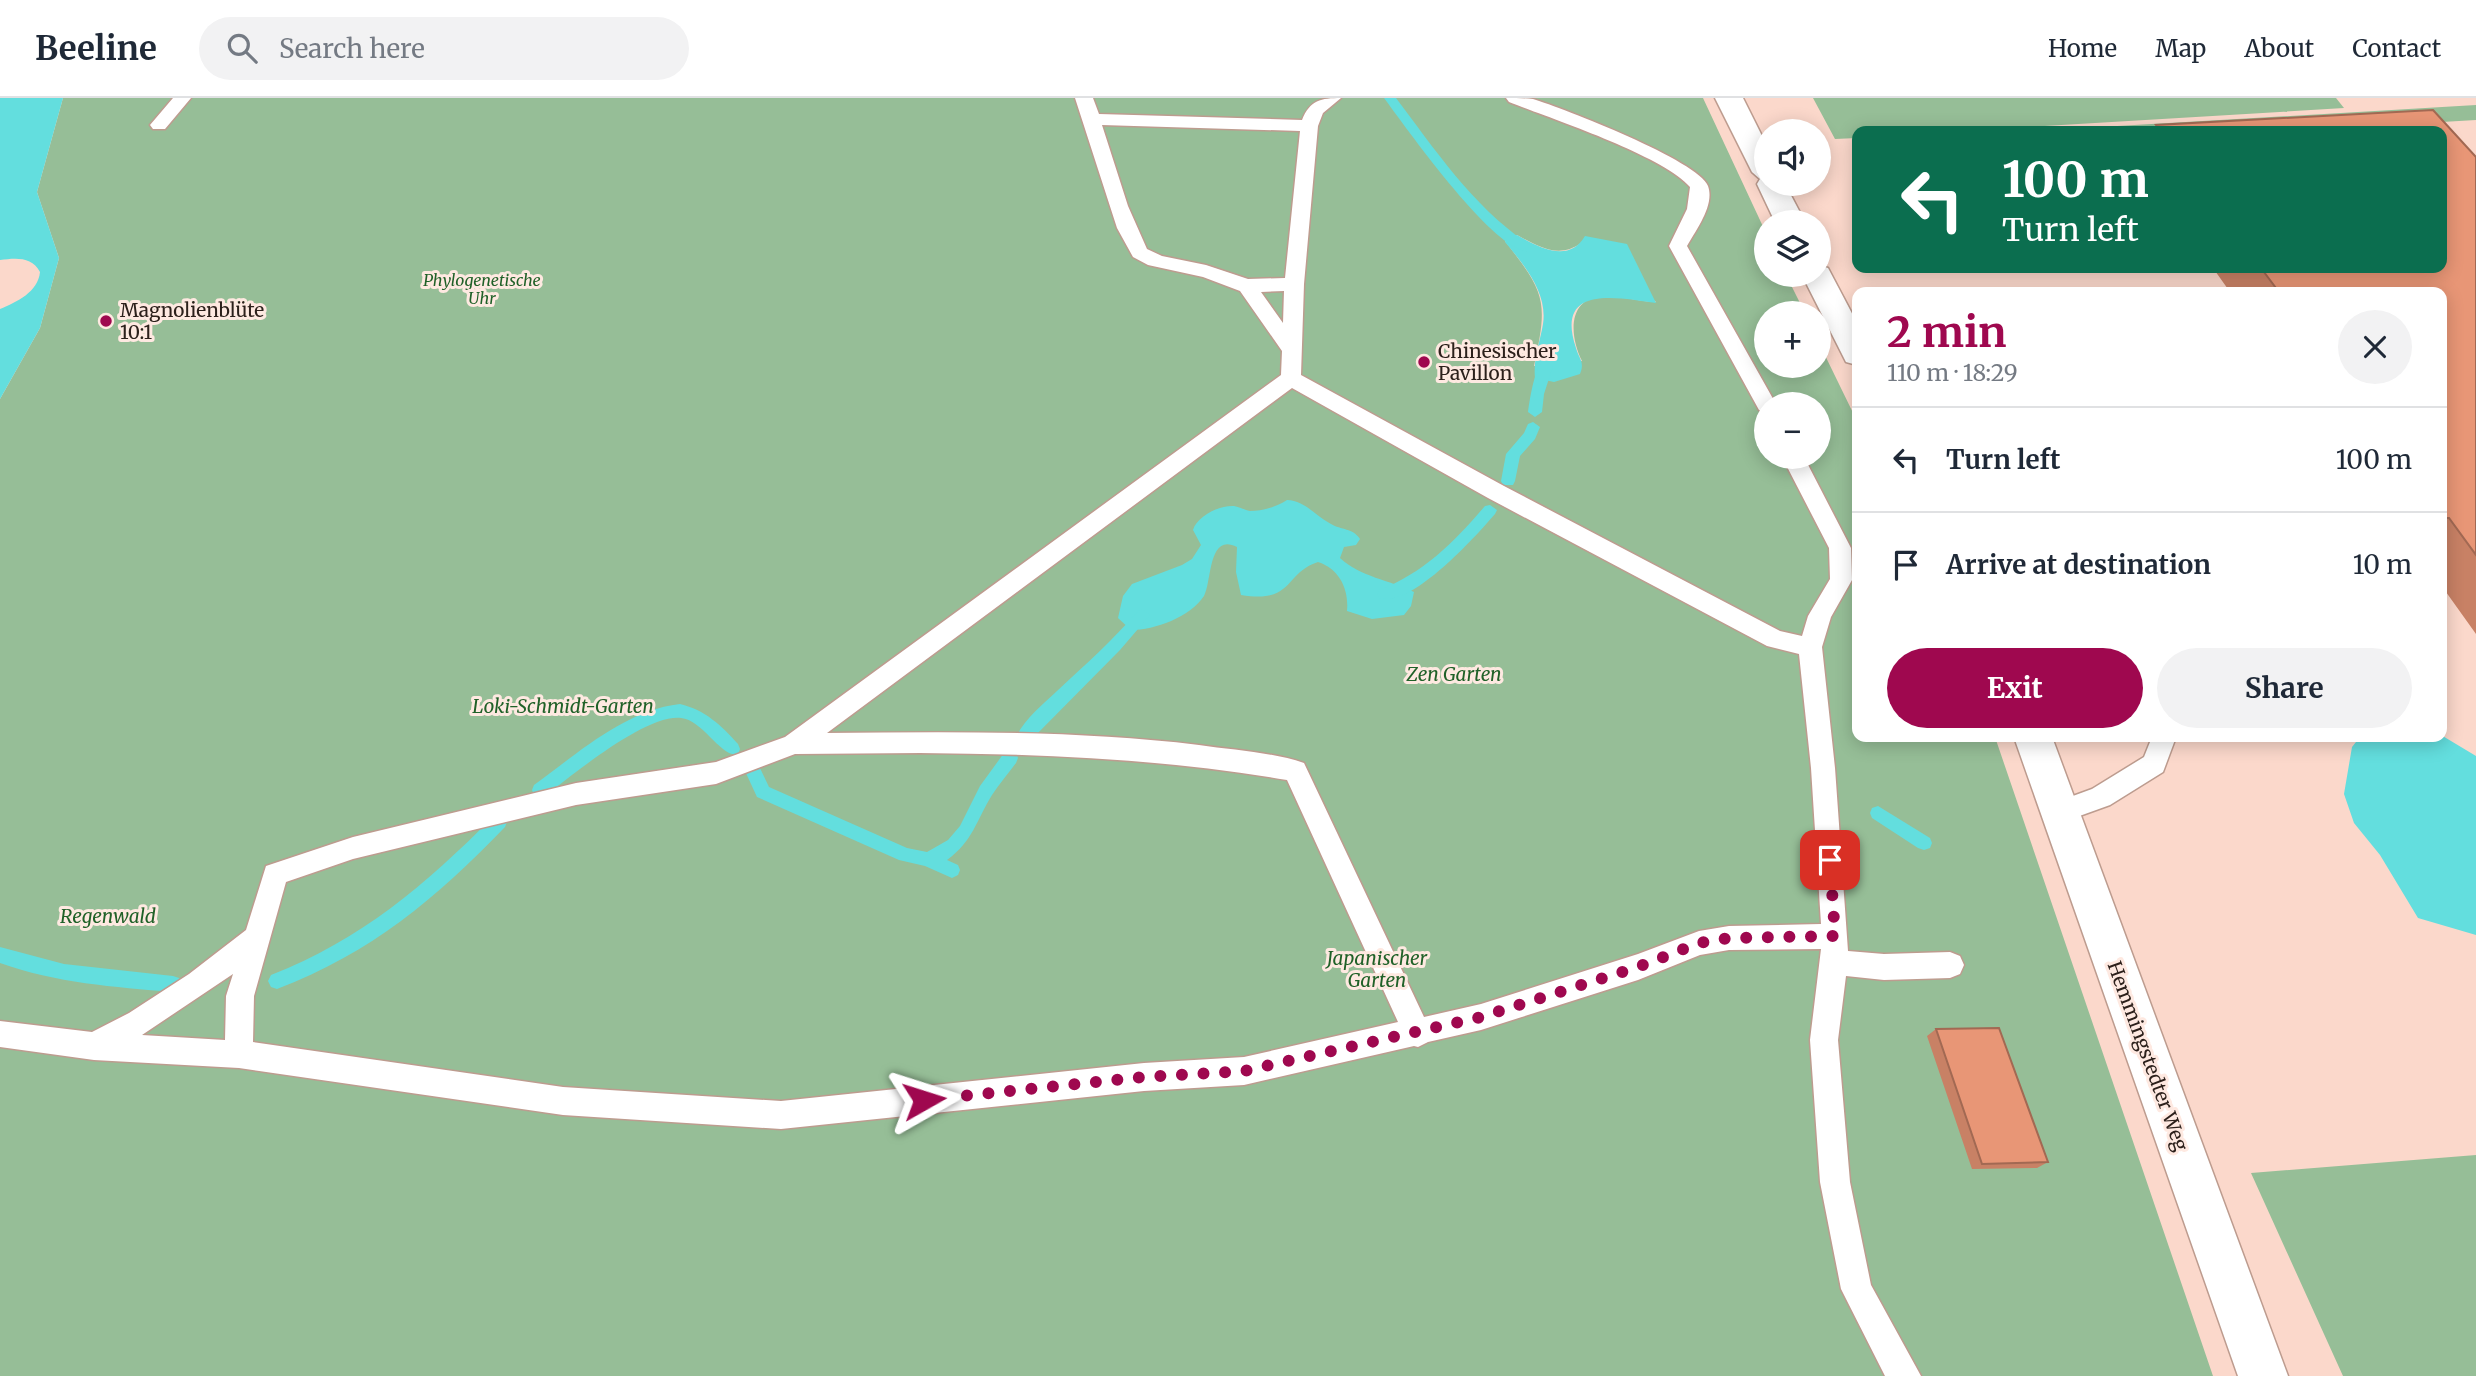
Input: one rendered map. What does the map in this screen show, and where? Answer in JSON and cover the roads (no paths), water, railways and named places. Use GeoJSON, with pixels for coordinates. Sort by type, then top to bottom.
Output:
{"type":"FeatureCollection","features":[{"type":"Feature","properties":{"kind":"street"},"geometry":{"type":"LineString","coordinates":[[1729,98],[1754,148]]}},
{"type":"Feature","properties":{"kind":"street"},"geometry":{"type":"LineString","coordinates":[[1823,287],[1852,344]]}},
{"type":"Feature","properties":{"kind":"street","name":"Hemmingstedter Weg"},"geometry":{"type":"LineString","coordinates":[[2035,742],[2263,1376]]}},
{"type":"Feature","properties":{"kind":"lane"},"geometry":{"type":"LineString","coordinates":[[159,125],[182,98]]}},
{"type":"Feature","properties":{"kind":"lane"},"geometry":{"type":"LineString","coordinates":[[1084,98],[1094,119],[1112,187],[1136,251],[1150,259],[1206,271],[1247,286],[1294,284]]}},
{"type":"Feature","properties":{"kind":"lane"},"geometry":{"type":"LineString","coordinates":[[1291,378],[1294,284],[1310,126],[1315,110],[1332,98]]}},
{"type":"Feature","properties":{"kind":"lane"},"geometry":{"type":"LineString","coordinates":[[1515,98],[1641,149],[1694,176],[1700,190],[1699,202],[1678,246],[1759,392]]}},
{"type":"Feature","properties":{"kind":"lane"},"geometry":{"type":"LineString","coordinates":[[1094,119],[1310,126]]}},
{"type":"Feature","properties":{"kind":"lane"},"geometry":{"type":"LineString","coordinates":[[1247,286],[1292,351]]}},
{"type":"Feature","properties":{"kind":"lane"},"geometry":{"type":"LineString","coordinates":[[1291,378],[1506,498],[1775,639],[1810,647]]}},
{"type":"Feature","properties":{"kind":"lane"},"geometry":{"type":"LineString","coordinates":[[239,1054],[240,996],[275,874],[353,848],[576,794],[716,773],[794,744],[1291,378]]}},
{"type":"Feature","properties":{"kind":"lane"},"geometry":{"type":"LineString","coordinates":[[1799,469],[1840,548],[1840,580],[1820,617],[1810,647],[1823,768],[1835,949],[1824,1040],[1836,1182],[1856,1289],[1899,1371],[1905,1376]]}},
{"type":"Feature","properties":{"kind":"lane"},"geometry":{"type":"LineString","coordinates":[[794,744],[987,742],[1176,751],[1295,771],[1418,1034]]}},
{"type":"Feature","properties":{"kind":"lane"},"geometry":{"type":"LineString","coordinates":[[2060,811],[2101,797],[2154,764],[2162,742]]}},
{"type":"Feature","properties":{"kind":"lane"},"geometry":{"type":"LineString","coordinates":[[0,1034],[94,1046],[239,1054],[563,1101],[781,1115],[1144,1077],[1244,1071],[1418,1034],[1481,1017],[1638,967],[1699,943],[1740,937],[1835,949],[1884,967],[1950,965]]}},
{"type":"Feature","properties":{"kind":"lane"},"geometry":{"type":"LineString","coordinates":[[94,1046],[131,1028],[170,1003],[225,965],[255,939]]}},
{"type":"Feature","properties":{"kind":"water"},"geometry":{"type":"Polygon","coordinates":[[[0,98],[63,98],[37,192],[59,258],[40,328],[0,399],[0,309],[31,291],[40,272],[28,261],[0,260],[0,98]]]}},
{"type":"Feature","properties":{"kind":"water"},"geometry":{"type":"Polygon","coordinates":[[[1517,235],[1544,248],[1562,251],[1571,249],[1585,236],[1627,244],[1656,303],[1609,298],[1594,299],[1582,304],[1574,313],[1572,327],[1582,363],[1580,374],[1554,382],[1535,378],[1544,312],[1533,279],[1505,242],[1507,238],[1517,235]]]}},
{"type":"Feature","properties":{"kind":"water"},"geometry":{"type":"Polygon","coordinates":[[[1287,500],[1300,503],[1325,521],[1357,535],[1360,539],[1356,545],[1344,547],[1340,558],[1366,574],[1414,592],[1411,606],[1404,615],[1372,619],[1347,611],[1345,588],[1341,581],[1326,565],[1318,562],[1307,567],[1287,586],[1271,595],[1241,595],[1236,572],[1237,547],[1228,544],[1221,546],[1216,552],[1204,596],[1190,610],[1161,625],[1131,630],[1118,618],[1123,596],[1132,584],[1192,559],[1201,545],[1193,530],[1204,516],[1228,506],[1255,511],[1287,500]]]}},
{"type":"Feature","properties":{"kind":"water"},"geometry":{"type":"Polygon","coordinates":[[[2447,739],[2476,756],[2476,935],[2418,918],[2380,855],[2354,823],[2344,794],[2352,747],[2356,742],[2447,742],[2447,739]]]}},
{"type":"Feature","properties":{"kind":"waterway"},"geometry":{"type":"LineString","coordinates":[[1390,98],[1470,201],[1507,236],[1526,248]]}},
{"type":"Feature","properties":{"kind":"waterway"},"geometry":{"type":"LineString","coordinates":[[1535,412],[1537,394],[1548,360]]}},
{"type":"Feature","properties":{"kind":"waterway"},"geometry":{"type":"LineString","coordinates":[[1508,481],[1513,454],[1530,435],[1533,427]]}},
{"type":"Feature","properties":{"kind":"waterway"},"geometry":{"type":"LineString","coordinates":[[1384,594],[1416,580],[1443,560],[1490,510]]}},
{"type":"Feature","properties":{"kind":"waterway"},"geometry":{"type":"LineString","coordinates":[[1025,735],[1143,615]]}},
{"type":"Feature","properties":{"kind":"waterway"},"geometry":{"type":"LineString","coordinates":[[540,790],[608,742],[666,712],[680,711],[696,716],[716,731],[732,749]]}},
{"type":"Feature","properties":{"kind":"waterway"},"geometry":{"type":"LineString","coordinates":[[927,859],[940,855],[954,845],[966,831],[986,791],[1010,758]]}},
{"type":"Feature","properties":{"kind":"waterway"},"geometry":{"type":"LineString","coordinates":[[753,771],[763,792],[905,855],[927,859]]}},
{"type":"Feature","properties":{"kind":"waterway"},"geometry":{"type":"LineString","coordinates":[[1878,813],[1924,843]]}},
{"type":"Feature","properties":{"kind":"waterway"},"geometry":{"type":"LineString","coordinates":[[277,981],[340,953],[397,915],[450,870],[499,822]]}},
{"type":"Feature","properties":{"kind":"waterway"},"geometry":{"type":"LineString","coordinates":[[927,859],[952,870]]}},
{"type":"Feature","properties":{"kind":"waterway"},"geometry":{"type":"LineString","coordinates":[[0,955],[64,972],[173,984]]}},
{"type":"Feature","properties":{"kind":"place","name":"Magnolienblüte 10:1"},"geometry":{"type":"Point","coordinates":[106,321]}},
{"type":"Feature","properties":{"kind":"place","name":"Chinesischer Pavillon"},"geometry":{"type":"Point","coordinates":[1424,362]}},
{"type":"Feature","properties":{"kind":"park label","name":"Phylogenetische Uhr"},"geometry":{"type":"Point","coordinates":[482,289]}},
{"type":"Feature","properties":{"kind":"park label","name":"Zen Garten"},"geometry":{"type":"Point","coordinates":[1454,674]}},
{"type":"Feature","properties":{"kind":"park label","name":"Loki-Schmidt-Garten"},"geometry":{"type":"Point","coordinates":[563,706]}},
{"type":"Feature","properties":{"kind":"park label","name":"Regenwald"},"geometry":{"type":"Point","coordinates":[108,916]}},
{"type":"Feature","properties":{"kind":"park label","name":"Japanischer Garten"},"geometry":{"type":"Point","coordinates":[1377,969]}}]}
